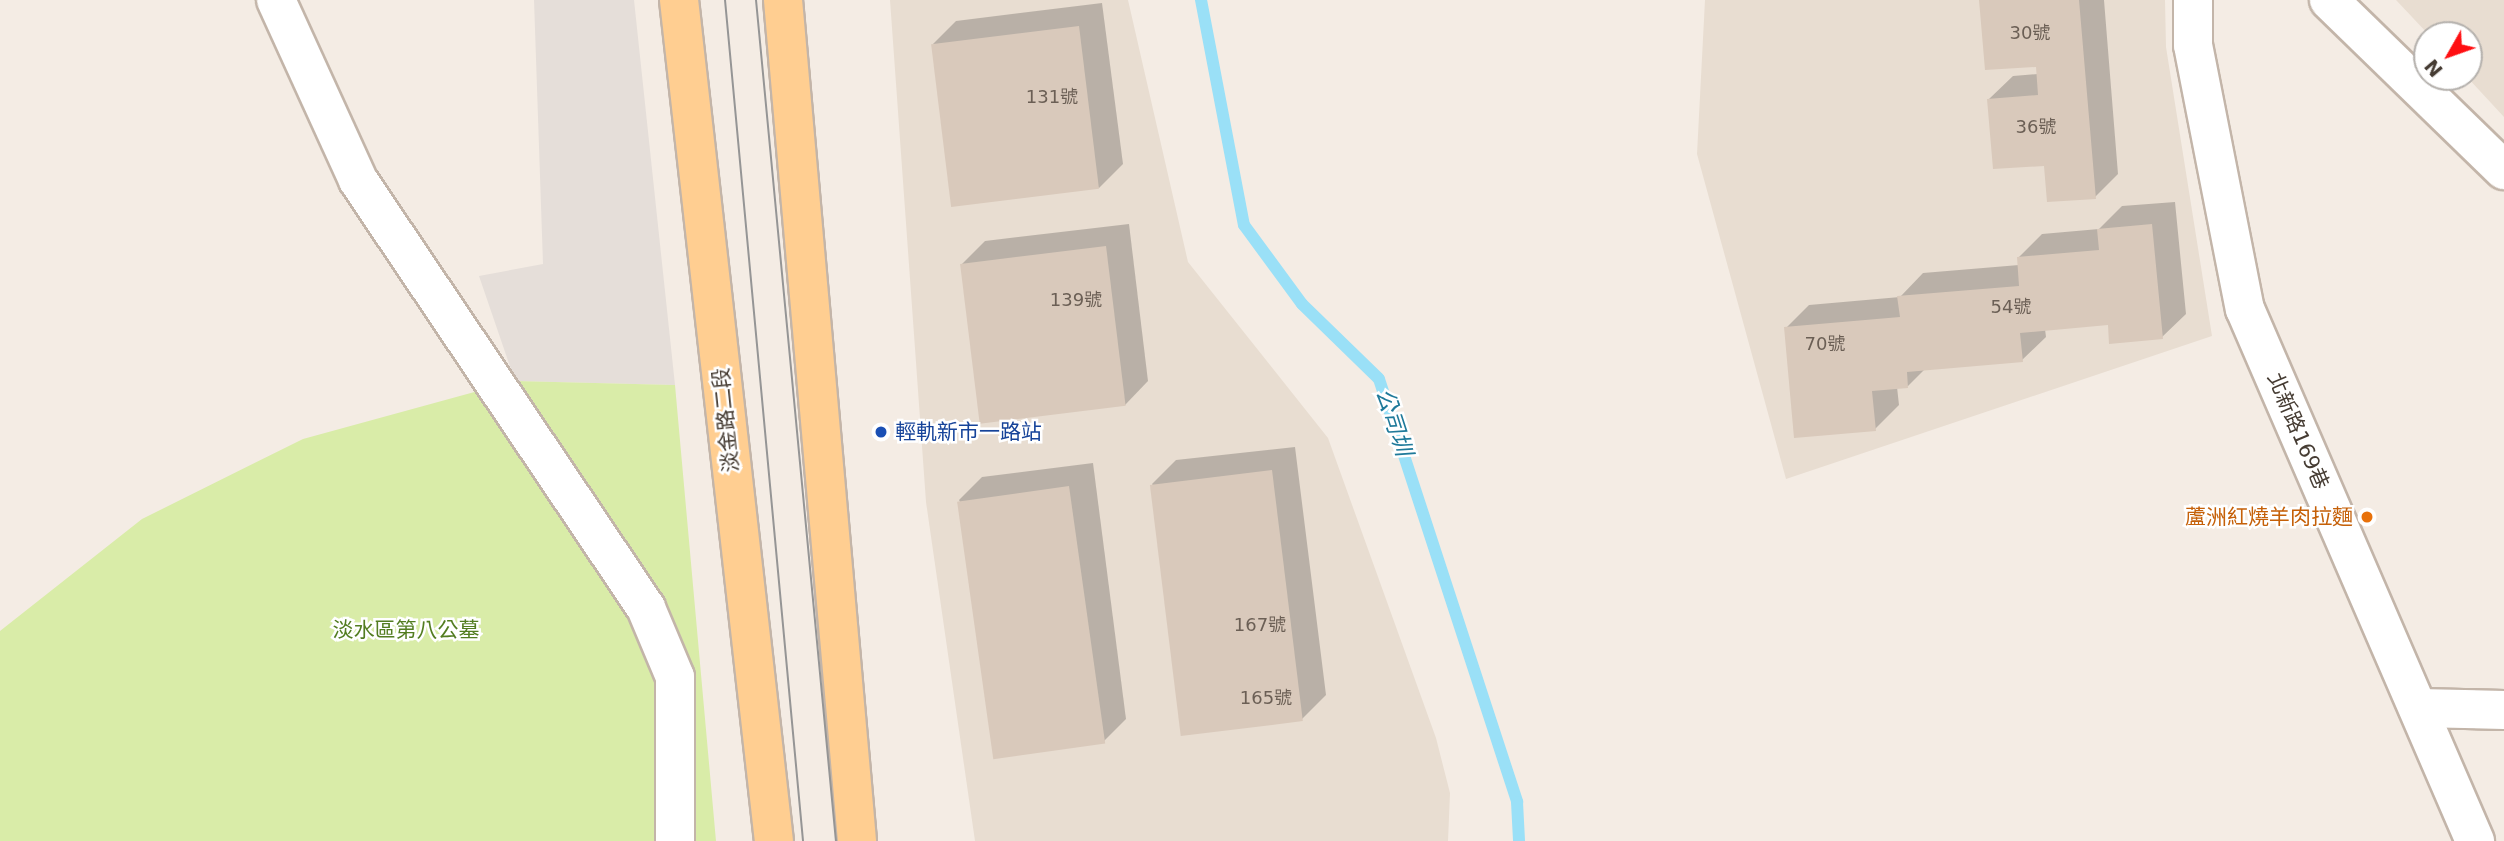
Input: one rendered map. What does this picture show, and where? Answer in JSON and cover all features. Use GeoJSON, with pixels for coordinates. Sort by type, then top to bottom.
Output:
{"type":"FeatureCollection","features":[{"type":"Feature","properties":{"kind":"main road","name":"淡金路二段"},"geometry":{"type":"LineString","coordinates":[[679,0],[774,841]]}},
{"type":"Feature","properties":{"kind":"main road"},"geometry":{"type":"LineString","coordinates":[[783,0],[857,841]]}},
{"type":"Feature","properties":{"kind":"street"},"geometry":{"type":"LineString","coordinates":[[276,0],[358,180],[646,608],[675,677],[675,841]]}},
{"type":"Feature","properties":{"kind":"street","name":"北新路169巷"},"geometry":{"type":"LineString","coordinates":[[2193,0],[2193,45],[2245,309],[2475,841]]}},
{"type":"Feature","properties":{"kind":"street"},"geometry":{"type":"LineString","coordinates":[[2329,0],[2504,170]]}},
{"type":"Feature","properties":{"kind":"street"},"geometry":{"type":"LineString","coordinates":[[2418,708],[2504,710]]}},
{"type":"Feature","properties":{"kind":"shaded area"},"geometry":{"type":"Polygon","coordinates":[[[534,0],[634,0],[675,385],[515,381],[479,276],[543,264],[534,0]]]}},
{"type":"Feature","properties":{"kind":"shaded area"},"geometry":{"type":"Polygon","coordinates":[[[890,0],[1128,0],[1188,262],[1328,438],[1436,738],[1450,793],[1448,841],[975,841],[926,502],[890,0]]]}},
{"type":"Feature","properties":{"kind":"shaded area"},"geometry":{"type":"Polygon","coordinates":[[[1705,0],[2165,0],[2166,47],[2212,336],[1786,479],[1697,154],[1705,0]]]}},
{"type":"Feature","properties":{"kind":"shaded area"},"geometry":{"type":"Polygon","coordinates":[[[2396,0],[2504,0],[2504,117],[2480,91],[2483,91],[2483,21],[2416,21],[2396,0]]]}},
{"type":"Feature","properties":{"kind":"green space","name":"淡水區第八公墓"},"geometry":{"type":"Polygon","coordinates":[[[515,381],[675,385],[716,841],[691,841],[660,680],[661,841],[0,841],[0,631],[142,519],[303,439],[515,381]]]}},
{"type":"Feature","properties":{"kind":"building"},"geometry":{"type":"Polygon","coordinates":[[[1979,0],[2079,0],[2096,199],[2047,202],[2044,166],[1993,169],[1987,99],[2038,95],[2036,67],[1985,70],[1979,0]]]}},
{"type":"Feature","properties":{"kind":"building"},"geometry":{"type":"Polygon","coordinates":[[[1079,26],[1099,189],[951,207],[931,44],[1079,26]]]}},
{"type":"Feature","properties":{"kind":"building"},"geometry":{"type":"Polygon","coordinates":[[[2152,224],[2163,339],[2109,344],[2108,325],[2020,333],[2023,362],[1907,372],[1908,388],[1872,391],[1876,431],[1794,438],[1784,327],[1900,317],[1897,296],[2019,286],[2017,257],[2099,250],[2097,229],[2152,224]]]}},
{"type":"Feature","properties":{"kind":"building"},"geometry":{"type":"Polygon","coordinates":[[[1106,246],[1126,406],[980,424],[960,264],[1106,246]]]}},
{"type":"Feature","properties":{"kind":"building"},"geometry":{"type":"Polygon","coordinates":[[[1272,470],[1303,721],[1181,736],[1150,485],[1272,470]]]}},
{"type":"Feature","properties":{"kind":"building"},"geometry":{"type":"Polygon","coordinates":[[[1069,486],[1105,743],[993,759],[957,502],[1069,486]]]}},
{"type":"Feature","properties":{"kind":"waterway","name":"公司圳"},"geometry":{"type":"LineString","coordinates":[[1201,0],[1244,225],[1302,304],[1379,379],[1517,802],[1519,841]]}},
{"type":"Feature","properties":{"kind":"tram line"},"geometry":{"type":"LineString","coordinates":[[725,0],[803,841]]}},
{"type":"Feature","properties":{"kind":"tram line"},"geometry":{"type":"LineString","coordinates":[[756,0],[836,841]]}},
{"type":"Feature","properties":{"kind":"place","name":"輕軌新市一路站"},"geometry":{"type":"Point","coordinates":[881,432]}},
{"type":"Feature","properties":{"kind":"place","name":"蘆洲紅燒羊肉拉麵"},"geometry":{"type":"Point","coordinates":[2367,517]}}]}
